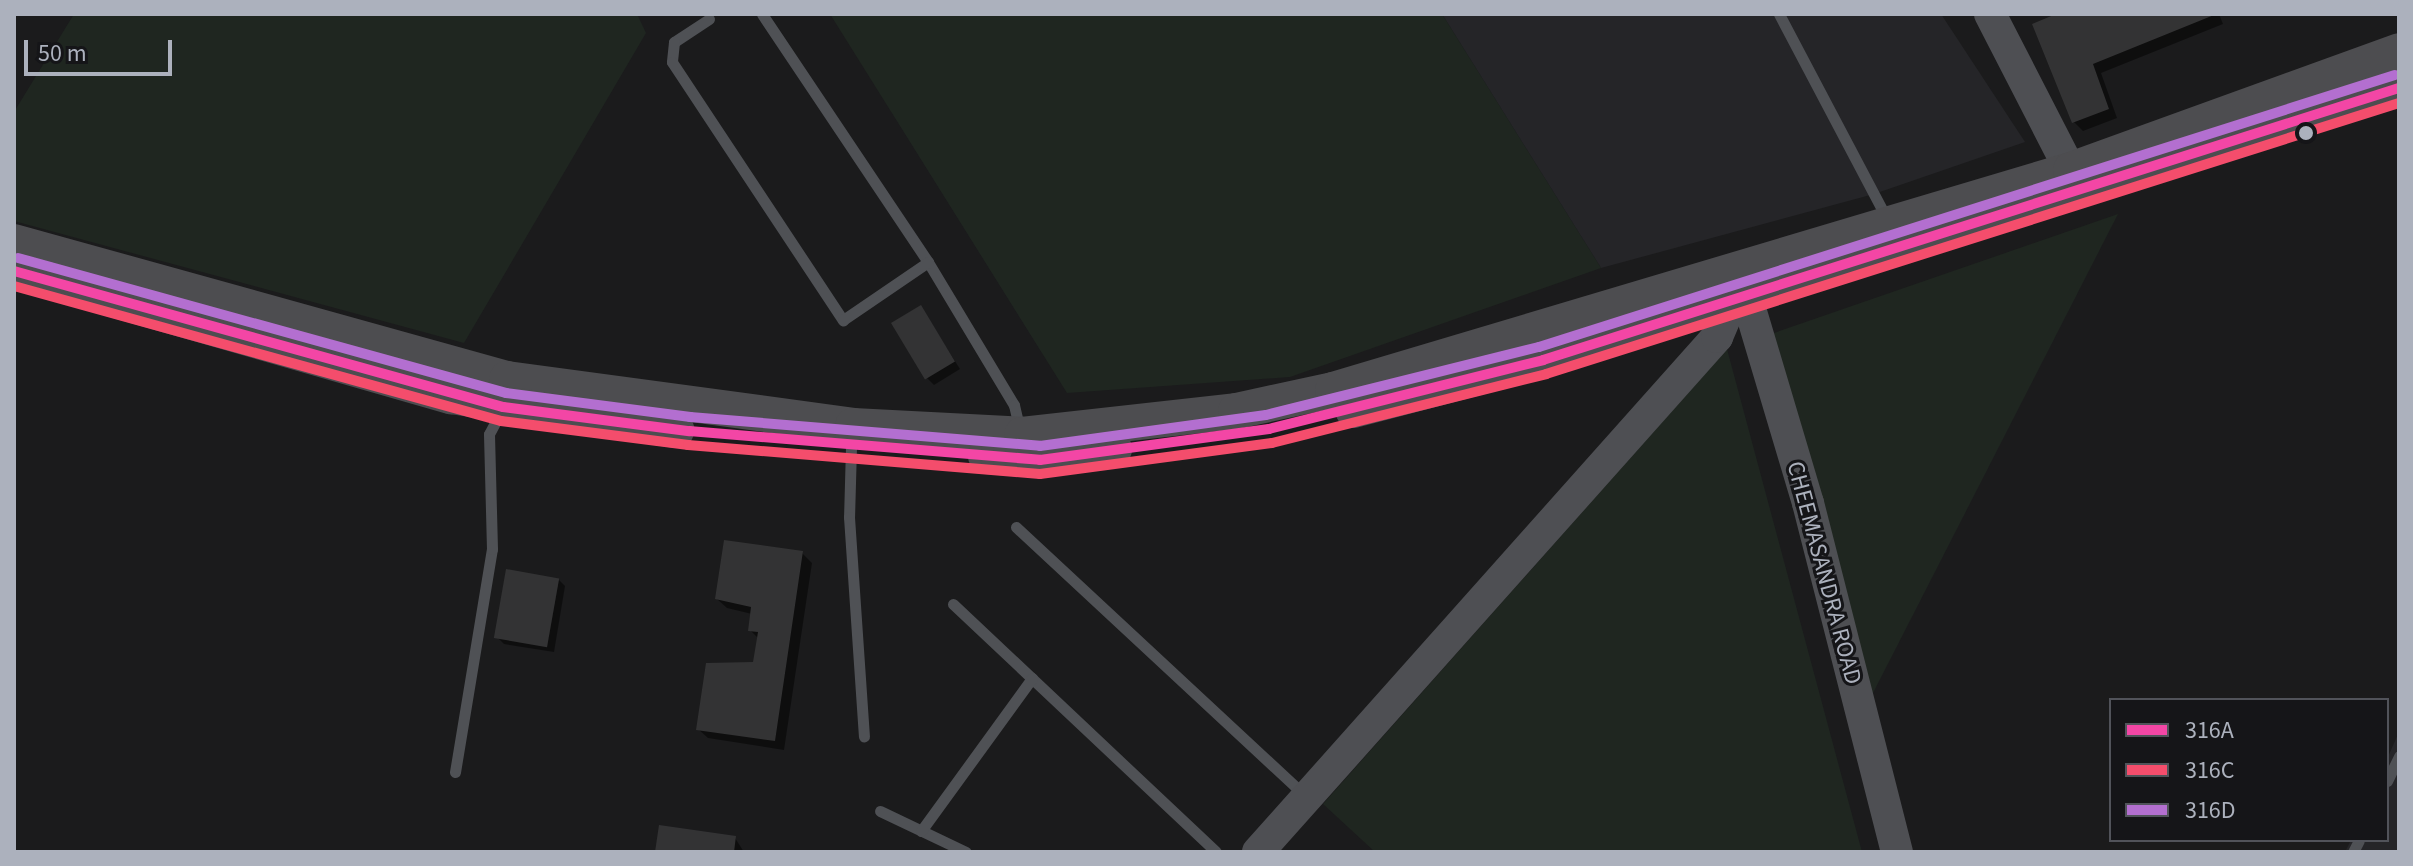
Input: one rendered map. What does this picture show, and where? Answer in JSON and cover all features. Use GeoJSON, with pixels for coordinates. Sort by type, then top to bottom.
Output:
{"type":"FeatureCollection","features":[{"type":"Feature","properties":{"kind":"main road"},"geometry":{"type":"LineString","coordinates":[[14,242],[507,379],[853,426],[1022,435],[1276,405],[1734,290],[1889,223],[2076,181],[2399,51]]}},
{"type":"Feature","properties":{"kind":"main road"},"geometry":{"type":"LineString","coordinates":[[14,271],[374,375],[503,407],[851,447],[1040,460],[1269,429],[1543,360],[1734,290],[2076,181],[2399,88]]}},
{"type":"Feature","properties":{"kind":"street"},"geometry":{"type":"LineString","coordinates":[[1990,14],[2076,181]]}},
{"type":"Feature","properties":{"kind":"street"},"geometry":{"type":"LineString","coordinates":[[1258,852],[1717,337],[1734,290]]}},
{"type":"Feature","properties":{"kind":"street","name":"CHEEMASANDRA ROAD"},"geometry":{"type":"LineString","coordinates":[[1734,290],[1808,503],[1897,852]]}},
{"type":"Feature","properties":{"kind":"lane"},"geometry":{"type":"LineString","coordinates":[[762,14],[928,262],[1014,405],[1022,435]]}},
{"type":"Feature","properties":{"kind":"lane"},"geometry":{"type":"LineString","coordinates":[[1779,14],[1889,223]]}},
{"type":"Feature","properties":{"kind":"lane"},"geometry":{"type":"LineString","coordinates":[[710,16],[674,42],[672,62],[843,320],[928,262]]}},
{"type":"Feature","properties":{"kind":"lane"},"geometry":{"type":"LineString","coordinates":[[455,772],[492,549],[489,434],[503,407]]}},
{"type":"Feature","properties":{"kind":"lane"},"geometry":{"type":"LineString","coordinates":[[851,447],[849,517],[864,736]]}},
{"type":"Feature","properties":{"kind":"lane"},"geometry":{"type":"LineString","coordinates":[[1016,527],[1307,798]]}},
{"type":"Feature","properties":{"kind":"lane"},"geometry":{"type":"LineString","coordinates":[[953,604],[1216,852]]}},
{"type":"Feature","properties":{"kind":"lane"},"geometry":{"type":"LineString","coordinates":[[921,831],[1032,678]]}},
{"type":"Feature","properties":{"kind":"lane"},"geometry":{"type":"LineString","coordinates":[[2389,777],[2399,756]]}},
{"type":"Feature","properties":{"kind":"lane"},"geometry":{"type":"LineString","coordinates":[[880,811],[966,852]]}},
{"type":"Feature","properties":{"kind":"shaded area"},"geometry":{"type":"Polygon","coordinates":[[[74,14],[637,14],[646,33],[464,343],[14,221],[14,112],[74,14]]]}},
{"type":"Feature","properties":{"kind":"shaded area"},"geometry":{"type":"Polygon","coordinates":[[[830,14],[1442,14],[1601,268],[1290,377],[1067,393],[830,14]]]}},
{"type":"Feature","properties":{"kind":"shaded area"},"geometry":{"type":"Polygon","coordinates":[[[1442,14],[1941,14],[2025,142],[1874,194],[1601,268],[1442,14]]]}},
{"type":"Feature","properties":{"kind":"shaded area"},"geometry":{"type":"Polygon","coordinates":[[[2118,214],[1872,695],[1771,334],[2118,214]]]}},
{"type":"Feature","properties":{"kind":"shaded area"},"geometry":{"type":"Polygon","coordinates":[[[1727,349],[1862,852],[1375,852],[1323,804],[1727,349]]]}},
{"type":"Feature","properties":{"kind":"shaded area"},"geometry":{"type":"Polygon","coordinates":[[[2399,732],[2399,852],[2345,852],[2350,842],[2389,842],[2389,754],[2399,732]]]}},
{"type":"Feature","properties":{"kind":"building"},"geometry":{"type":"Polygon","coordinates":[[[2056,14],[2214,15],[2093,64],[2109,109],[2072,123],[2032,24],[2056,14]]]}},
{"type":"Feature","properties":{"kind":"building"},"geometry":{"type":"Polygon","coordinates":[[[921,305],[955,362],[925,380],[891,323],[921,305]]]}},
{"type":"Feature","properties":{"kind":"building"},"geometry":{"type":"Polygon","coordinates":[[[724,540],[803,551],[775,741],[696,730],[706,663],[753,662],[758,632],[748,631],[751,607],[715,599],[724,540]]]}},
{"type":"Feature","properties":{"kind":"building"},"geometry":{"type":"Polygon","coordinates":[[[506,569],[559,578],[547,647],[494,638],[506,569]]]}},
{"type":"Feature","properties":{"kind":"building"},"geometry":{"type":"Polygon","coordinates":[[[659,825],[736,836],[734,852],[655,852],[659,825]]]}},
{"type":"Feature","properties":{"kind":"transit line","name":"316D"},"geometry":{"type":"LineString","coordinates":[[18,258],[506,393],[690,417],[1040,446],[1266,415],[1539,347],[2395,75]]}},
{"type":"Feature","properties":{"kind":"transit line","name":"316A"},"geometry":{"type":"LineString","coordinates":[[14,271],[503,407],[689,431],[1040,460],[1269,429],[1543,360],[2399,88]]}},
{"type":"Feature","properties":{"kind":"transit line","name":"316C"},"geometry":{"type":"LineString","coordinates":[[14,286],[501,421],[688,445],[1040,474],[1272,443],[1546,374],[2399,103]]}}]}
